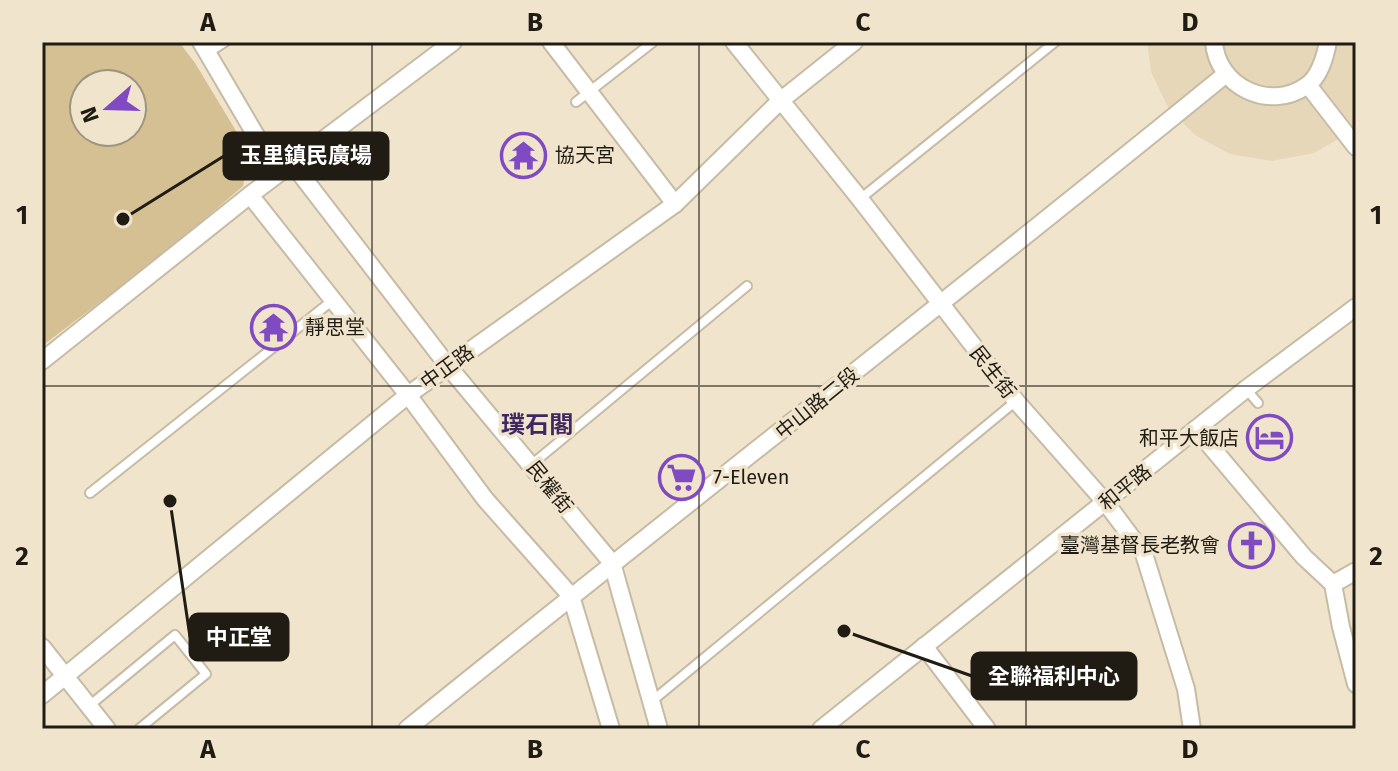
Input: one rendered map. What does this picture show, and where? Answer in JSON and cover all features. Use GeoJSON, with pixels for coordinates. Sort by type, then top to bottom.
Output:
{"type":"FeatureCollection","features":[{"type":"Feature","properties":{"kind":"street"},"geometry":{"type":"LineString","coordinates":[[42,361],[250,195],[453,42]]}},
{"type":"Feature","properties":{"kind":"street"},"geometry":{"type":"LineString","coordinates":[[551,42],[582,97],[675,204]]}},
{"type":"Feature","properties":{"kind":"street","name":"民生街"},"geometry":{"type":"LineString","coordinates":[[734,42],[1016,401],[1106,503],[1144,554],[1186,689],[1192,729]]}},
{"type":"Feature","properties":{"kind":"street","name":"中正路"},"geometry":{"type":"LineString","coordinates":[[42,695],[408,395],[675,204],[780,101],[854,42]]}},
{"type":"Feature","properties":{"kind":"street"},"geometry":{"type":"LineString","coordinates":[[1214,42],[1219,64],[1226,74],[1245,90],[1263,96],[1283,95],[1308,85],[1324,59],[1328,42]]}},
{"type":"Feature","properties":{"kind":"street","name":"民權街"},"geometry":{"type":"LineString","coordinates":[[204,48],[285,168],[612,563],[659,729]]}},
{"type":"Feature","properties":{"kind":"street","name":"中山路二段"},"geometry":{"type":"LineString","coordinates":[[407,729],[1226,74]]}},
{"type":"Feature","properties":{"kind":"street"},"geometry":{"type":"LineString","coordinates":[[1308,85],[1356,147]]}},
{"type":"Feature","properties":{"kind":"street"},"geometry":{"type":"LineString","coordinates":[[250,195],[408,395],[485,499],[571,596],[611,729]]}},
{"type":"Feature","properties":{"kind":"street","name":"和平路"},"geometry":{"type":"LineString","coordinates":[[821,729],[1246,389],[1356,307]]}},
{"type":"Feature","properties":{"kind":"street"},"geometry":{"type":"LineString","coordinates":[[1196,429],[1304,557],[1333,584],[1356,684]]}},
{"type":"Feature","properties":{"kind":"street"},"geometry":{"type":"LineString","coordinates":[[1333,584],[1356,571]]}},
{"type":"Feature","properties":{"kind":"street"},"geometry":{"type":"LineString","coordinates":[[924,646],[987,729]]}},
{"type":"Feature","properties":{"kind":"street"},"geometry":{"type":"LineString","coordinates":[[42,647],[107,729]]}},
{"type":"Feature","properties":{"kind":"lane"},"geometry":{"type":"LineString","coordinates":[[204,48],[225,42]]}},
{"type":"Feature","properties":{"kind":"lane"},"geometry":{"type":"LineString","coordinates":[[582,97],[653,42]]}},
{"type":"Feature","properties":{"kind":"lane"},"geometry":{"type":"LineString","coordinates":[[860,199],[1055,42]]}},
{"type":"Feature","properties":{"kind":"lane"},"geometry":{"type":"LineString","coordinates":[[531,465],[747,286]]}},
{"type":"Feature","properties":{"kind":"lane"},"geometry":{"type":"LineString","coordinates":[[90,493],[333,300]]}},
{"type":"Feature","properties":{"kind":"lane"},"geometry":{"type":"LineString","coordinates":[[1246,389],[1258,403]]}},
{"type":"Feature","properties":{"kind":"lane"},"geometry":{"type":"LineString","coordinates":[[651,702],[1016,401]]}},
{"type":"Feature","properties":{"kind":"lane"},"geometry":{"type":"LineString","coordinates":[[89,706],[175,635],[206,674],[139,729]]}},
{"type":"Feature","properties":{"kind":"shaded area"},"geometry":{"type":"Polygon","coordinates":[[[42,42],[179,42],[250,154],[243,186],[166,252],[42,346],[42,42]]]}},
{"type":"Feature","properties":{"kind":"shaded area"},"geometry":{"type":"Polygon","coordinates":[[[1147,42],[1356,42],[1356,125],[1352,131],[1314,153],[1272,161],[1230,154],[1195,135],[1168,107],[1151,72],[1147,42]]]}},
{"type":"Feature","properties":{"kind":"place","name":"協天宮"},"geometry":{"type":"Point","coordinates":[524,155]}},
{"type":"Feature","properties":{"kind":"place","name":"玉里鎮民廣場"},"geometry":{"type":"Point","coordinates":[123,219]}},
{"type":"Feature","properties":{"kind":"place","name":"靜思堂"},"geometry":{"type":"Point","coordinates":[274,327]}},
{"type":"Feature","properties":{"kind":"place","name":"和平大飯店"},"geometry":{"type":"Point","coordinates":[1270,438]}},
{"type":"Feature","properties":{"kind":"place","name":"7-Eleven"},"geometry":{"type":"Point","coordinates":[682,477]}},
{"type":"Feature","properties":{"kind":"place","name":"中正堂"},"geometry":{"type":"Point","coordinates":[170,501]}},
{"type":"Feature","properties":{"kind":"place","name":"臺灣基督長老教會"},"geometry":{"type":"Point","coordinates":[1251,545]}},
{"type":"Feature","properties":{"kind":"place","name":"全聯福利中心"},"geometry":{"type":"Point","coordinates":[844,631]}},
{"type":"Feature","properties":{"kind":"district","name":"璞石閣"},"geometry":{"type":"Point","coordinates":[537,425]}}]}
